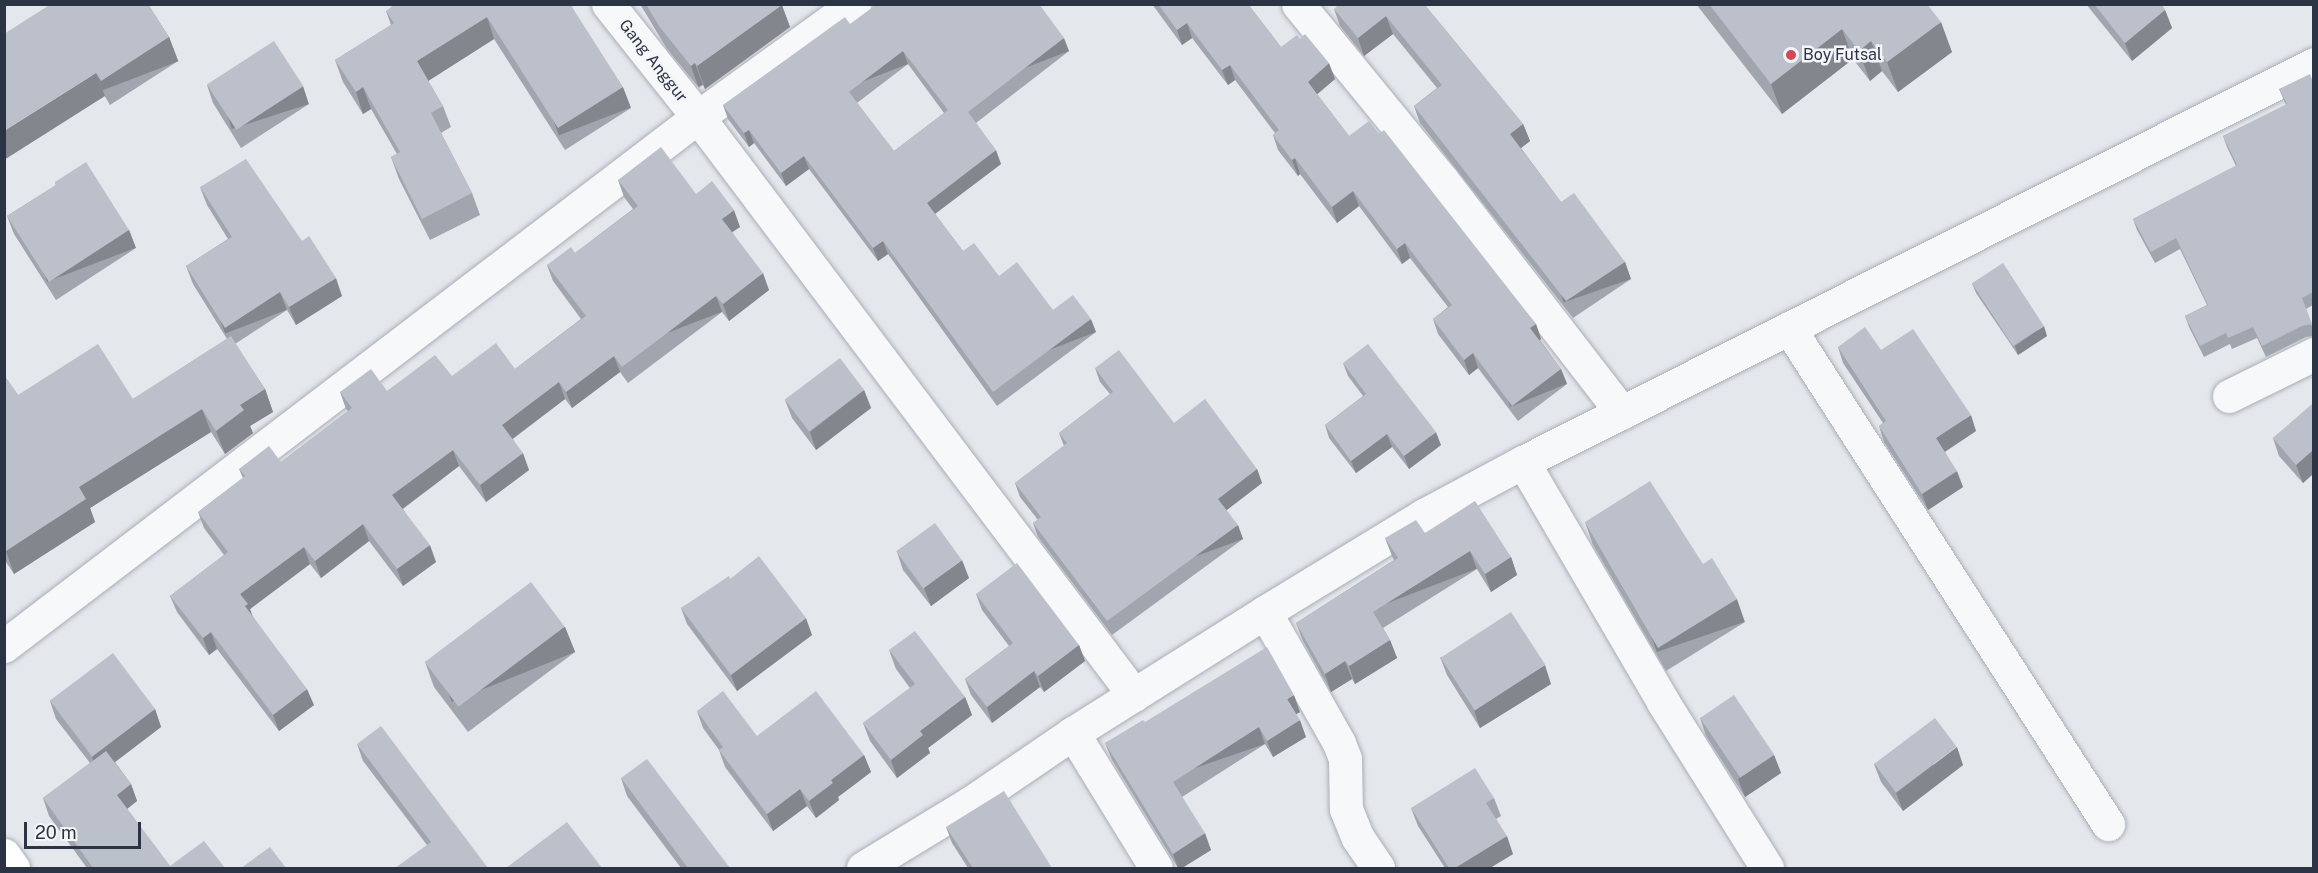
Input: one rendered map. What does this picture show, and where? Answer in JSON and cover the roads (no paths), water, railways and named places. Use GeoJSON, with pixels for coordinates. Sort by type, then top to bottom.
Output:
{"type":"FeatureCollection","features":[{"type":"Feature","properties":{"kind":"highway"},"geometry":{"type":"LineString","coordinates":[[4,855],[13,868]]}},
{"type":"Feature","properties":{"kind":"street","name":"Gang Anggur"},"geometry":{"type":"LineString","coordinates":[[608,4],[698,117],[1134,694]]}},
{"type":"Feature","properties":{"kind":"street"},"geometry":{"type":"LineString","coordinates":[[4,646],[698,117],[854,4]]}},
{"type":"Feature","properties":{"kind":"street"},"geometry":{"type":"LineString","coordinates":[[1298,4],[1421,154],[1622,413]]}},
{"type":"Feature","properties":{"kind":"street"},"geometry":{"type":"LineString","coordinates":[[862,868],[970,803],[1134,694],[1424,515],[1523,462],[2313,64]]}},
{"type":"Feature","properties":{"kind":"street"},"geometry":{"type":"LineString","coordinates":[[1789,328],[2108,824]]}},
{"type":"Feature","properties":{"kind":"street"},"geometry":{"type":"LineString","coordinates":[[2229,396],[2313,354]]}},
{"type":"Feature","properties":{"kind":"street"},"geometry":{"type":"LineString","coordinates":[[1523,462],[1663,702],[1767,868]]}},
{"type":"Feature","properties":{"kind":"street"},"geometry":{"type":"LineString","coordinates":[[1265,612],[1339,743],[1345,759],[1346,809],[1358,838],[1378,868]]}},
{"type":"Feature","properties":{"kind":"street"},"geometry":{"type":"LineString","coordinates":[[1073,733],[1156,868]]}},
{"type":"Feature","properties":{"kind":"place","name":"Boy Futsal"},"geometry":{"type":"Point","coordinates":[1791,55]}}]}
